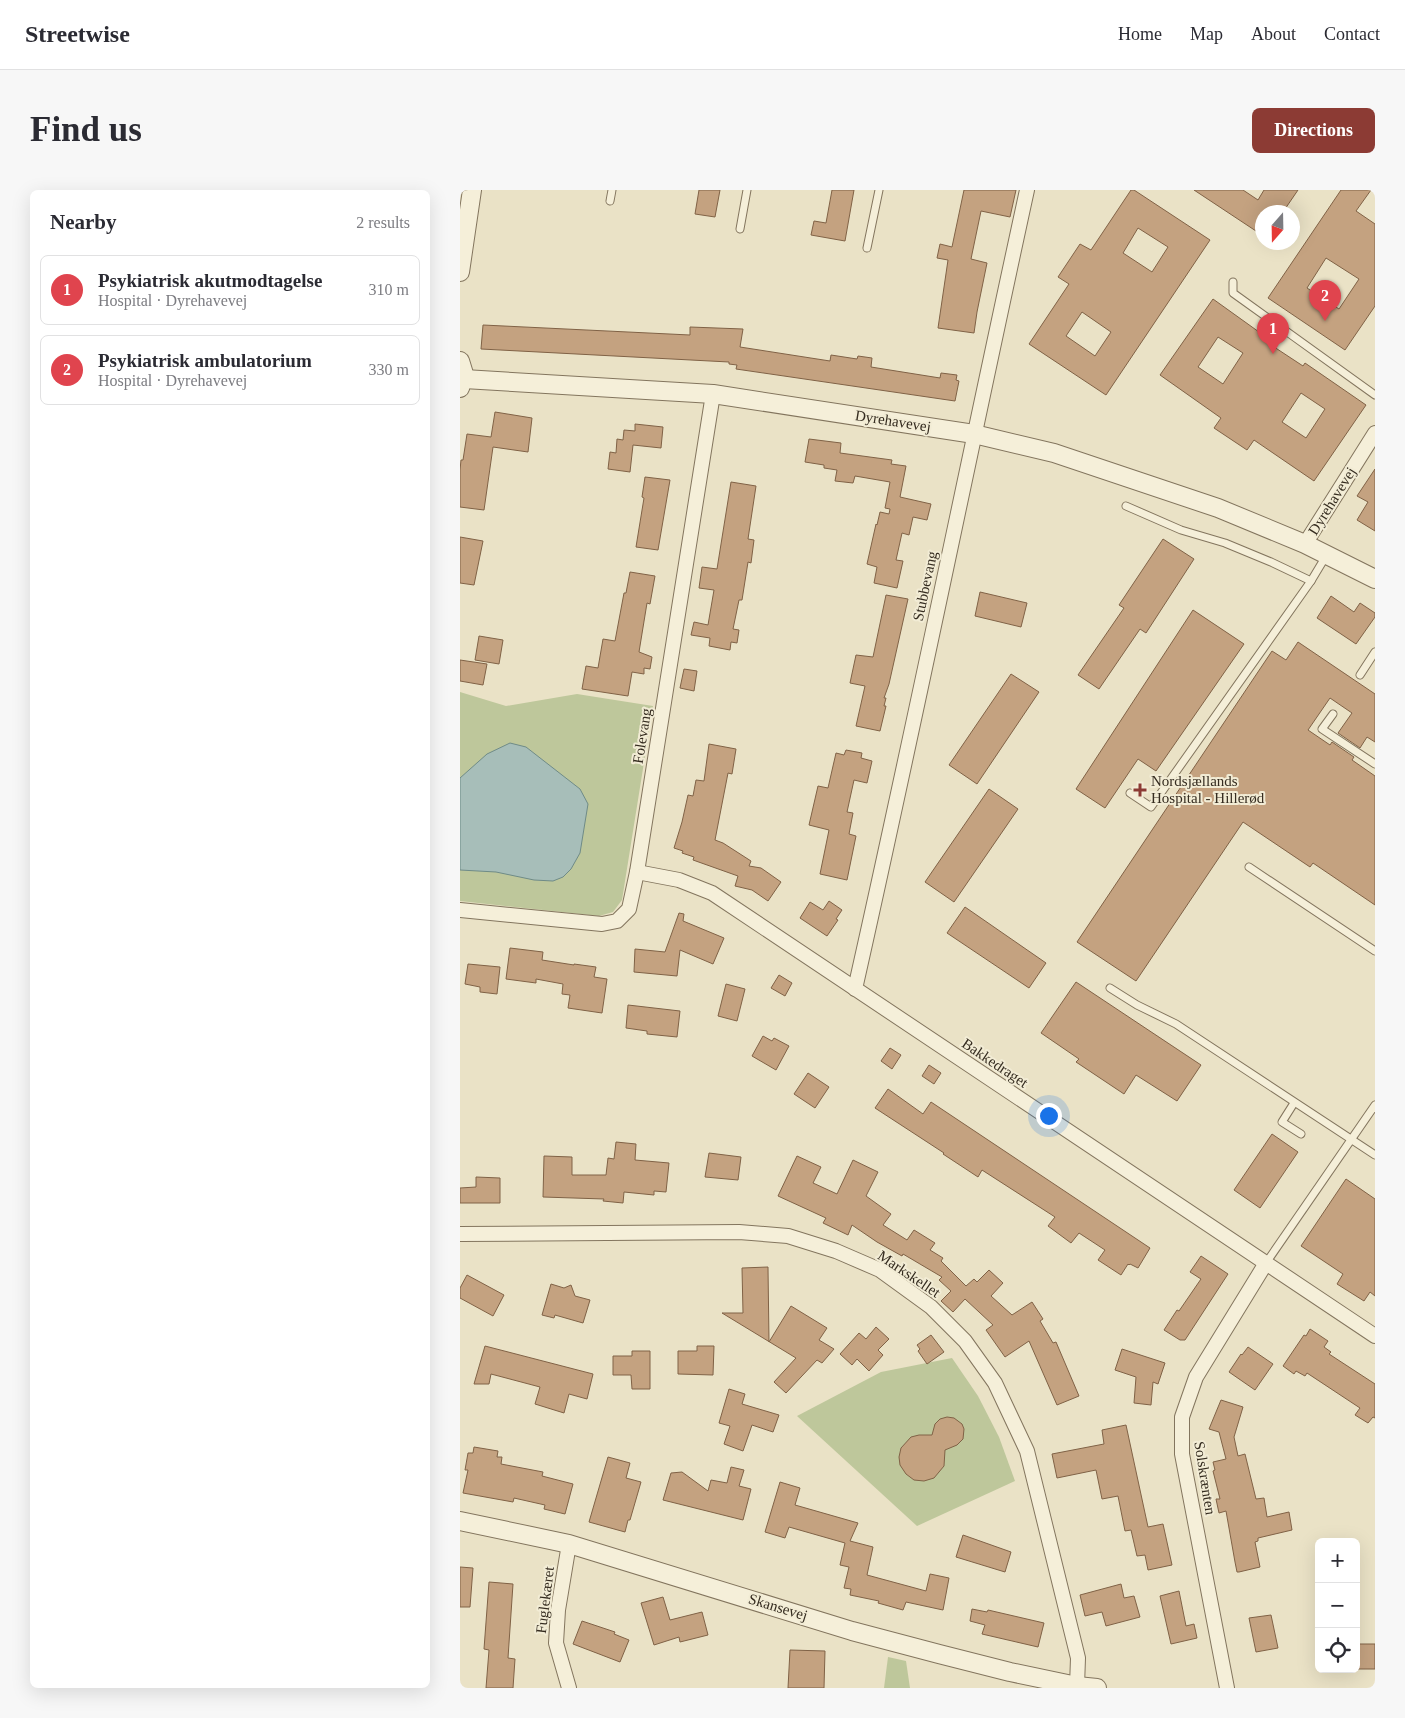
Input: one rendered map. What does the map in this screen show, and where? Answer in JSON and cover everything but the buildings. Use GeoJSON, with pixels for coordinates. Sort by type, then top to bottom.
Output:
{"type":"FeatureCollection","features":[{"type":"Feature","properties":{"kind":"street"},"geometry":{"type":"LineString","coordinates":[[461,265],[472,190]]}},
{"type":"Feature","properties":{"kind":"street","name":"Stubbevang"},"geometry":{"type":"LineString","coordinates":[[855,989],[1027,190]]}},
{"type":"Feature","properties":{"kind":"street"},"geometry":{"type":"LineString","coordinates":[[460,361],[464,369],[462,384]]}},
{"type":"Feature","properties":{"kind":"street","name":"Dyrehavevej"},"geometry":{"type":"LineString","coordinates":[[462,384],[713,394],[974,434],[1064,456],[1218,508],[1305,544],[1375,579]]}},
{"type":"Feature","properties":{"kind":"street","name":"Folevang"},"geometry":{"type":"LineString","coordinates":[[460,910],[602,924],[618,921],[629,909],[637,872],[713,394]]}},
{"type":"Feature","properties":{"kind":"street","name":"Dyrehavevej"},"geometry":{"type":"LineString","coordinates":[[1305,544],[1375,433]]}},
{"type":"Feature","properties":{"kind":"street","name":"Bakkedraget"},"geometry":{"type":"LineString","coordinates":[[637,872],[679,880],[712,893],[1375,1336]]}},
{"type":"Feature","properties":{"kind":"street","name":"Markskellet"},"geometry":{"type":"LineString","coordinates":[[460,1234],[739,1232],[788,1236],[836,1251],[880,1270],[931,1307],[965,1341],[995,1383],[1028,1452],[1078,1658],[1077,1686]]}},
{"type":"Feature","properties":{"kind":"street","name":"Solskrænten"},"geometry":{"type":"LineString","coordinates":[[1228,1688],[1182,1454],[1182,1417],[1196,1377],[1266,1263]]}},
{"type":"Feature","properties":{"kind":"street","name":"Skansevej"},"geometry":{"type":"LineString","coordinates":[[460,1521],[569,1544],[852,1631],[983,1665],[1077,1686],[1097,1688]]}},
{"type":"Feature","properties":{"kind":"street","name":"Fuglekæret"},"geometry":{"type":"LineString","coordinates":[[569,1544],[558,1610],[556,1642],[569,1688]]}},
{"type":"Feature","properties":{"kind":"lane"},"geometry":{"type":"LineString","coordinates":[[610,201],[612,190]]}},
{"type":"Feature","properties":{"kind":"lane"},"geometry":{"type":"LineString","coordinates":[[740,229],[747,190]]}},
{"type":"Feature","properties":{"kind":"lane"},"geometry":{"type":"LineString","coordinates":[[868,248],[879,190]]}},
{"type":"Feature","properties":{"kind":"lane"},"geometry":{"type":"LineString","coordinates":[[1233,282],[1233,293],[1375,396]]}},
{"type":"Feature","properties":{"kind":"lane"},"geometry":{"type":"LineString","coordinates":[[1126,506],[1181,530],[1225,543],[1271,562],[1311,582]]}},
{"type":"Feature","properties":{"kind":"lane"},"geometry":{"type":"LineString","coordinates":[[1130,793],[1151,807],[1311,582],[1327,555]]}},
{"type":"Feature","properties":{"kind":"lane"},"geometry":{"type":"LineString","coordinates":[[1360,675],[1375,652]]}},
{"type":"Feature","properties":{"kind":"lane"},"geometry":{"type":"LineString","coordinates":[[1333,714],[1322,729],[1375,764]]}},
{"type":"Feature","properties":{"kind":"lane"},"geometry":{"type":"LineString","coordinates":[[1249,868],[1375,951]]}},
{"type":"Feature","properties":{"kind":"lane"},"geometry":{"type":"LineString","coordinates":[[1110,988],[1137,1005],[1176,1024],[1375,1156]]}},
{"type":"Feature","properties":{"kind":"lane"},"geometry":{"type":"LineString","coordinates":[[1294,1103],[1282,1122],[1301,1134]]}},
{"type":"Feature","properties":{"kind":"lane"},"geometry":{"type":"LineString","coordinates":[[1266,1263],[1375,1105]]}},
{"type":"Feature","properties":{"kind":"green space"},"geometry":{"type":"Polygon","coordinates":[[[460,692],[506,706],[577,694],[653,706],[622,900],[613,912],[599,916],[460,901],[460,692]]]}},
{"type":"Feature","properties":{"kind":"green space"},"geometry":{"type":"Polygon","coordinates":[[[952,1358],[978,1396],[999,1437],[1015,1481],[917,1526],[797,1416],[881,1372],[952,1358]]]}},
{"type":"Feature","properties":{"kind":"green space"},"geometry":{"type":"Polygon","coordinates":[[[888,1657],[906,1661],[910,1688],[884,1688],[888,1657]]]}},
{"type":"Feature","properties":{"kind":"water"},"geometry":{"type":"Polygon","coordinates":[[[510,743],[526,747],[580,789],[588,804],[580,853],[571,869],[563,877],[553,881],[534,880],[496,872],[460,870],[460,778],[487,754],[510,743]]]}},
{"type":"Feature","properties":{"kind":"place","name":"Psykiatrisk ambulatorium"},"geometry":{"type":"Point","coordinates":[1325,321]}},
{"type":"Feature","properties":{"kind":"place","name":"Psykiatrisk akutmodtagelse"},"geometry":{"type":"Point","coordinates":[1273,354]}},
{"type":"Feature","properties":{"kind":"place","name":"Nordsjællands Hospital - Hillerød"},"geometry":{"type":"Point","coordinates":[1140,790]}}]}
